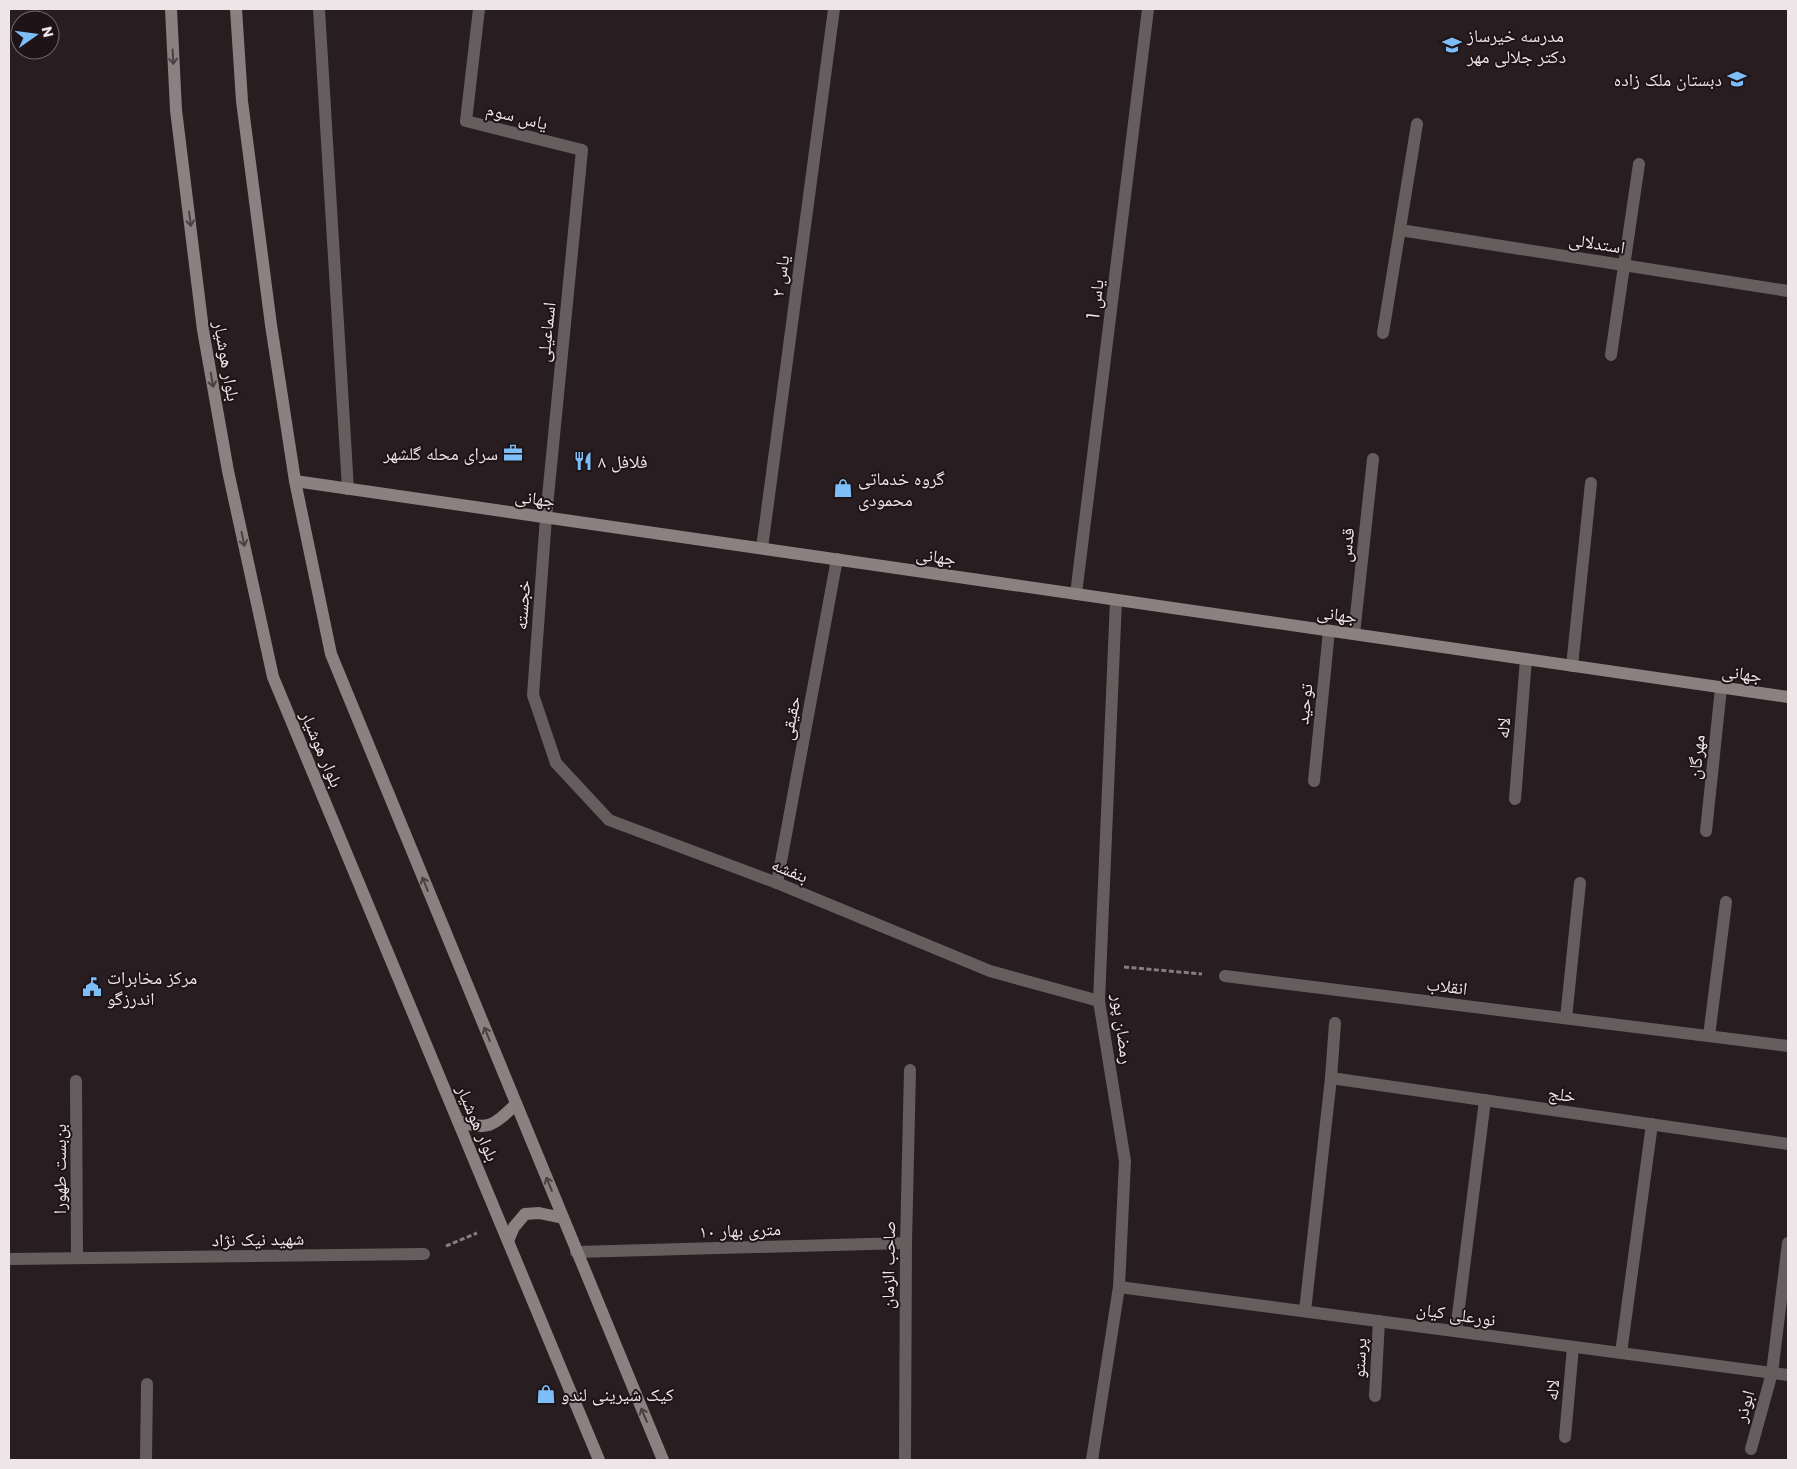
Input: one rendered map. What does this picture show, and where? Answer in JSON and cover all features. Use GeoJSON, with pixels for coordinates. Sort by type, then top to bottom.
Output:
{"type":"FeatureCollection","features":[{"type":"Feature","properties":{"kind":"main road","name":"بلوار هوشیار"},"geometry":{"type":"LineString","coordinates":[[171,9],[176,110],[203,330],[228,471],[273,677],[599,1460]]}},
{"type":"Feature","properties":{"kind":"main road"},"geometry":{"type":"LineString","coordinates":[[236,9],[242,101],[271,325],[295,481],[331,654],[663,1460]]}},
{"type":"Feature","properties":{"kind":"main road","name":"جهانی"},"geometry":{"type":"LineString","coordinates":[[295,481],[1788,697]]}},
{"type":"Feature","properties":{"kind":"main road"},"geometry":{"type":"LineString","coordinates":[[458,1121],[474,1126],[490,1125],[516,1104]]}},
{"type":"Feature","properties":{"kind":"main road"},"geometry":{"type":"LineString","coordinates":[[508,1241],[514,1227],[524,1214],[539,1213],[563,1218]]}},
{"type":"Feature","properties":{"kind":"street"},"geometry":{"type":"LineString","coordinates":[[319,9],[348,489]]}},
{"type":"Feature","properties":{"kind":"street","name":"یاس سوم"},"geometry":{"type":"LineString","coordinates":[[479,9],[466,121],[582,150]]}},
{"type":"Feature","properties":{"kind":"street","name":"یاس ۲"},"geometry":{"type":"LineString","coordinates":[[762,548],[834,9]]}},
{"type":"Feature","properties":{"kind":"street","name":"یاس 1"},"geometry":{"type":"LineString","coordinates":[[1076,594],[1148,9]]}},
{"type":"Feature","properties":{"kind":"street"},"geometry":{"type":"LineString","coordinates":[[1383,333],[1417,124]]}},
{"type":"Feature","properties":{"kind":"street","name":"اسماعیلی"},"geometry":{"type":"LineString","coordinates":[[546,518],[582,150]]}},
{"type":"Feature","properties":{"kind":"street"},"geometry":{"type":"LineString","coordinates":[[1611,355],[1639,164]]}},
{"type":"Feature","properties":{"kind":"street","name":"استدلالی"},"geometry":{"type":"LineString","coordinates":[[1400,230],[1788,291]]}},
{"type":"Feature","properties":{"kind":"street","name":"قدس"},"geometry":{"type":"LineString","coordinates":[[1354,634],[1372,459]]}},
{"type":"Feature","properties":{"kind":"street"},"geometry":{"type":"LineString","coordinates":[[1572,666],[1590,484]]}},
{"type":"Feature","properties":{"kind":"street","name":"خجسته"},"geometry":{"type":"LineString","coordinates":[[533,695],[546,518]]}},
{"type":"Feature","properties":{"kind":"street","name":"حقیقی"},"geometry":{"type":"LineString","coordinates":[[777,883],[837,560]]}},
{"type":"Feature","properties":{"kind":"street","name":"رمضان پور"},"geometry":{"type":"LineString","coordinates":[[1092,1460],[1119,1287],[1125,1161],[1099,1000],[1116,600]]}},
{"type":"Feature","properties":{"kind":"street","name":"توحید"},"geometry":{"type":"LineString","coordinates":[[1314,781],[1329,631]]}},
{"type":"Feature","properties":{"kind":"street","name":"لاله"},"geometry":{"type":"LineString","coordinates":[[1515,799],[1526,659]]}},
{"type":"Feature","properties":{"kind":"street","name":"مهرگان"},"geometry":{"type":"LineString","coordinates":[[1706,831],[1721,688]]}},
{"type":"Feature","properties":{"kind":"street","name":"بنفشه"},"geometry":{"type":"LineString","coordinates":[[533,695],[556,762],[609,820],[777,883],[990,971],[1099,1000]]}},
{"type":"Feature","properties":{"kind":"street"},"geometry":{"type":"LineString","coordinates":[[1566,1018],[1580,883]]}},
{"type":"Feature","properties":{"kind":"street"},"geometry":{"type":"LineString","coordinates":[[1709,1036],[1726,902]]}},
{"type":"Feature","properties":{"kind":"street","name":"انقلاب"},"geometry":{"type":"LineString","coordinates":[[1225,976],[1788,1046]]}},
{"type":"Feature","properties":{"kind":"street"},"geometry":{"type":"LineString","coordinates":[[1304,1311],[1331,1078],[1335,1023]]}},
{"type":"Feature","properties":{"kind":"street","name":"صاحب الزمان"},"geometry":{"type":"LineString","coordinates":[[905,1460],[906,1243],[910,1070]]}},
{"type":"Feature","properties":{"kind":"street","name":"خلج"},"geometry":{"type":"LineString","coordinates":[[1331,1078],[1788,1144]]}},
{"type":"Feature","properties":{"kind":"street","name":"بن‌بست طهورا"},"geometry":{"type":"LineString","coordinates":[[76,1080],[77,1258]]}},
{"type":"Feature","properties":{"kind":"street"},"geometry":{"type":"LineString","coordinates":[[1456,1331],[1485,1100]]}},
{"type":"Feature","properties":{"kind":"street"},"geometry":{"type":"LineString","coordinates":[[1621,1353],[1652,1124]]}},
{"type":"Feature","properties":{"kind":"street","name":"۱۰ متری بهار"},"geometry":{"type":"LineString","coordinates":[[576,1252],[906,1243]]}},
{"type":"Feature","properties":{"kind":"street","name":"ابوذر"},"geometry":{"type":"LineString","coordinates":[[1751,1449],[1772,1373],[1788,1243]]}},
{"type":"Feature","properties":{"kind":"street","name":"شهید نیک نژاد"},"geometry":{"type":"LineString","coordinates":[[9,1259],[424,1254]]}},
{"type":"Feature","properties":{"kind":"street","name":"نورعلی کیان"},"geometry":{"type":"LineString","coordinates":[[1119,1287],[1788,1375]]}},
{"type":"Feature","properties":{"kind":"street","name":"پرستو"},"geometry":{"type":"LineString","coordinates":[[1375,1396],[1379,1321]]}},
{"type":"Feature","properties":{"kind":"street","name":"لاله"},"geometry":{"type":"LineString","coordinates":[[1565,1437],[1574,1347]]}},
{"type":"Feature","properties":{"kind":"street"},"geometry":{"type":"LineString","coordinates":[[146,1460],[147,1384]]}},
{"type":"Feature","properties":{"kind":"path"},"geometry":{"type":"LineString","coordinates":[[1101,965],[1225,976]]}},
{"type":"Feature","properties":{"kind":"path"},"geometry":{"type":"LineString","coordinates":[[424,1254],[501,1224]]}},
{"type":"Feature","properties":{"kind":"place","name":"مدرسه خیرساز دکتر جلالی مهر"},"geometry":{"type":"Point","coordinates":[1452,45]}},
{"type":"Feature","properties":{"kind":"place","name":"دبستان ملک زاده"},"geometry":{"type":"Point","coordinates":[1737,79]}},
{"type":"Feature","properties":{"kind":"place","name":"سرای محله گلشهر"},"geometry":{"type":"Point","coordinates":[513,453]}},
{"type":"Feature","properties":{"kind":"place","name":"فلافل ۸"},"geometry":{"type":"Point","coordinates":[583,461]}},
{"type":"Feature","properties":{"kind":"place","name":"گروه خدماتی محمودی"},"geometry":{"type":"Point","coordinates":[843,488]}},
{"type":"Feature","properties":{"kind":"place","name":"مرکز مخابرات اندرزگو"},"geometry":{"type":"Point","coordinates":[92,987]}},
{"type":"Feature","properties":{"kind":"place","name":"کیک شیرینی لندو"},"geometry":{"type":"Point","coordinates":[546,1394]}}]}
